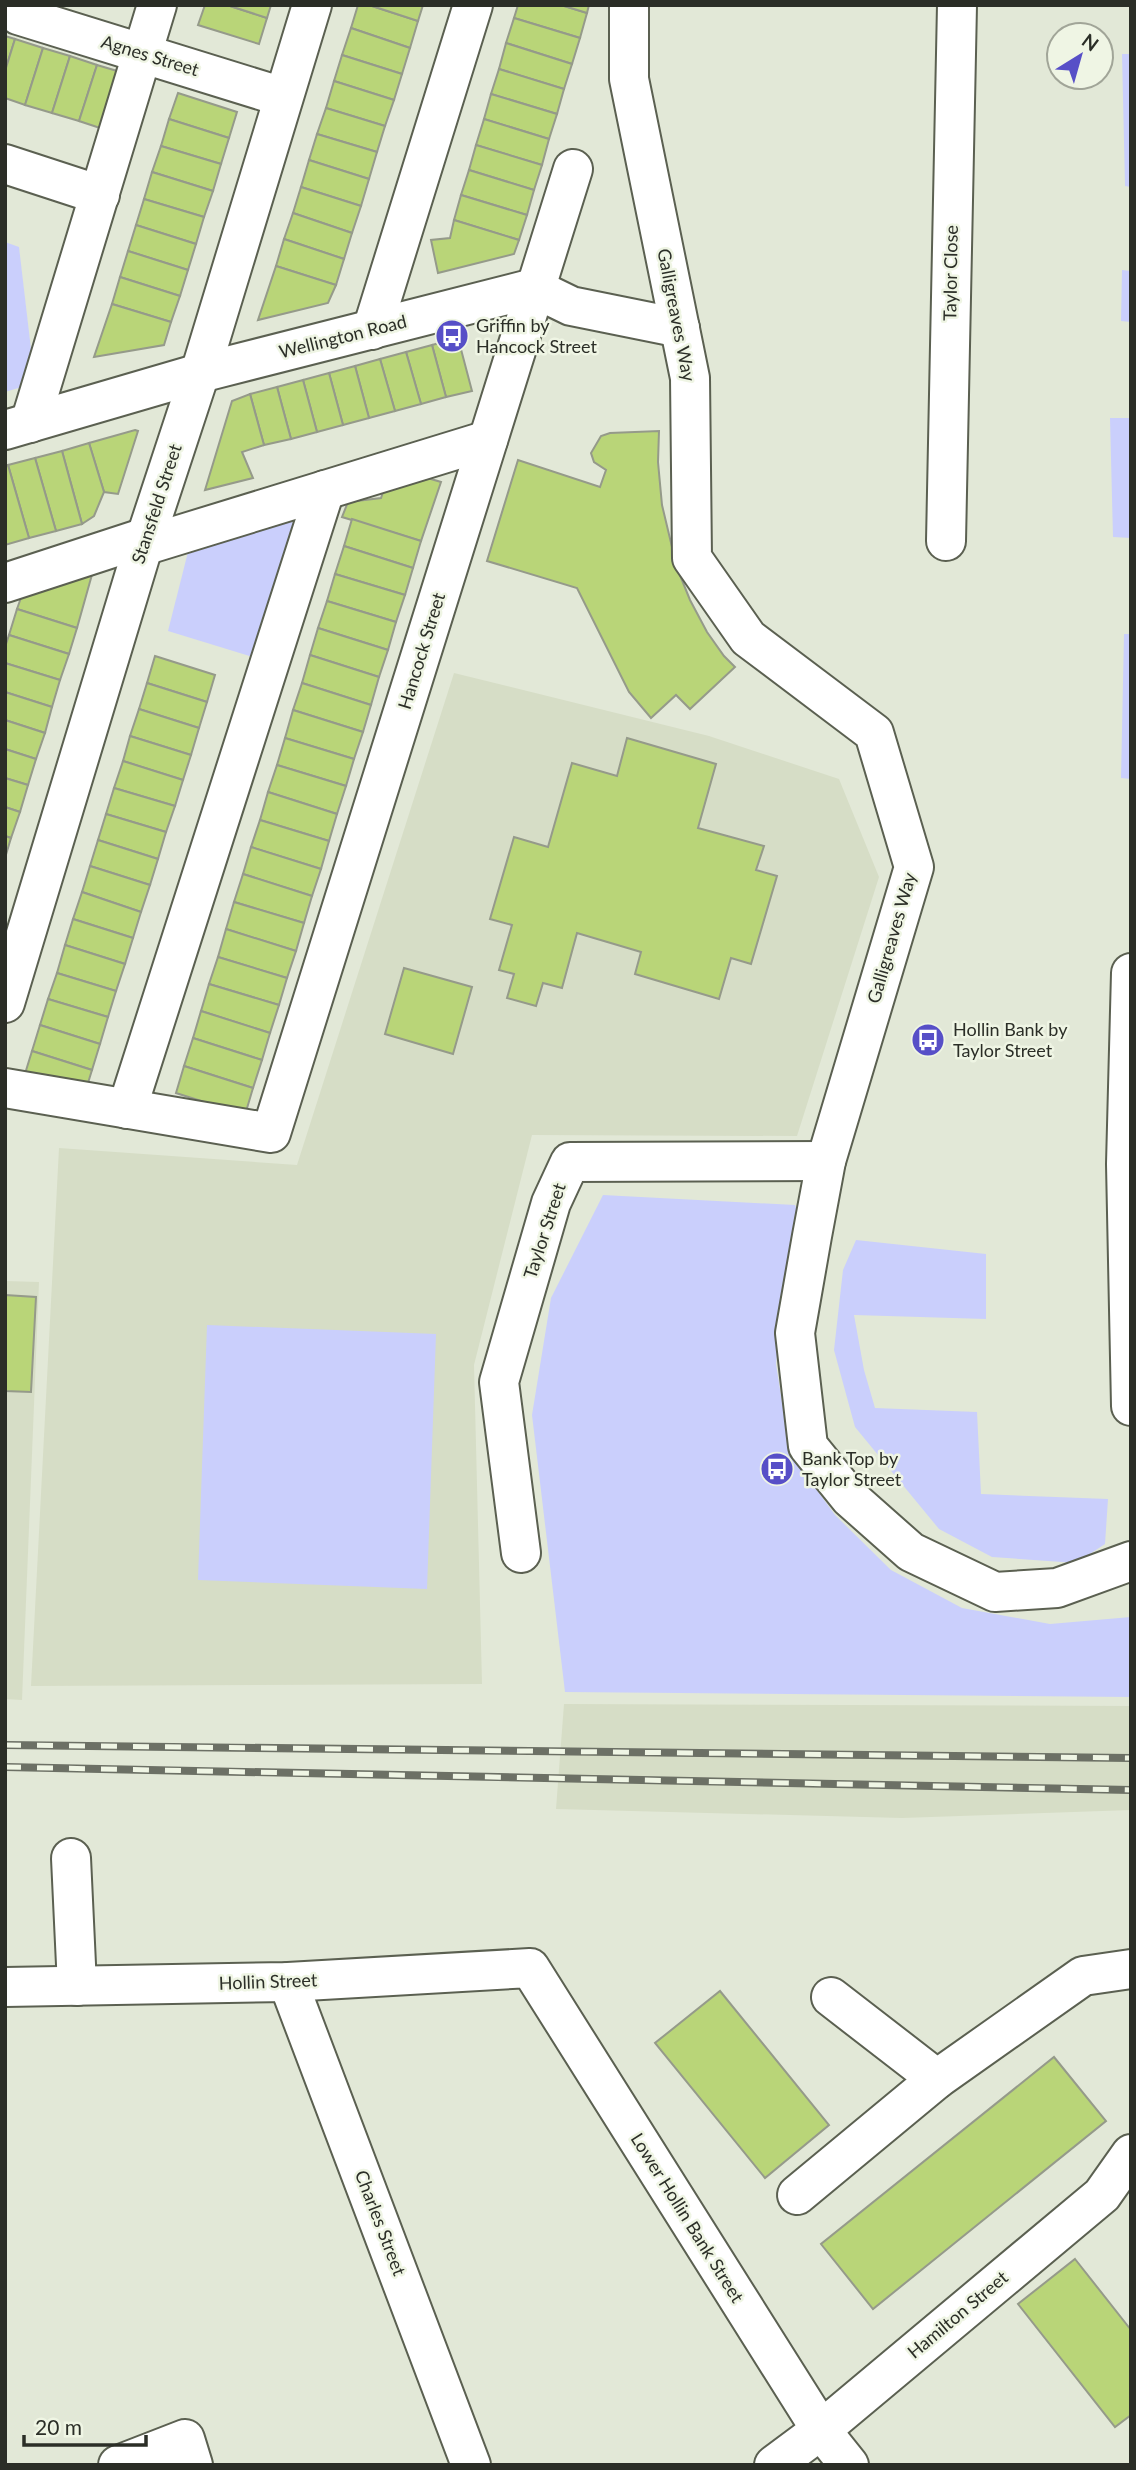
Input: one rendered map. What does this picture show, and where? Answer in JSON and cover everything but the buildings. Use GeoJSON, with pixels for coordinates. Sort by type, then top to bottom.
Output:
{"type":"FeatureCollection","features":[{"type":"Feature","properties":{"kind":"street"},"geometry":{"type":"LineString","coordinates":[[17,426],[100,195],[157,5]]}},
{"type":"Feature","properties":{"kind":"street","name":"Stansfeld Street"},"geometry":{"type":"LineString","coordinates":[[5,1003],[15,938],[200,373],[312,5]]}},
{"type":"Feature","properties":{"kind":"street"},"geometry":{"type":"LineString","coordinates":[[372,330],[473,5]]}},
{"type":"Feature","properties":{"kind":"street","name":"Galligreaves Way"},"geometry":{"type":"LineString","coordinates":[[629,5],[629,79],[690,378],[692,558],[748,638],[874,733],[914,867],[826,1161],[795,1333],[808,1446],[850,1498],[911,1552],[995,1591],[1057,1588],[1131,1561]]}},
{"type":"Feature","properties":{"kind":"street","name":"Taylor Close"},"geometry":{"type":"LineString","coordinates":[[946,541],[957,5]]}},
{"type":"Feature","properties":{"kind":"street","name":"Agnes Street"},"geometry":{"type":"LineString","coordinates":[[18,15],[283,97]]}},
{"type":"Feature","properties":{"kind":"street"},"geometry":{"type":"LineString","coordinates":[[5,164],[100,195]]}},
{"type":"Feature","properties":{"kind":"street","name":"Hancock Street"},"geometry":{"type":"LineString","coordinates":[[127,1109],[271,1133],[573,169]]}},
{"type":"Feature","properties":{"kind":"street"},"geometry":{"type":"LineString","coordinates":[[534,288],[571,306],[680,328]]}},
{"type":"Feature","properties":{"kind":"street","name":"Wellington Road"},"geometry":{"type":"LineString","coordinates":[[17,426],[200,373],[534,288]]}},
{"type":"Feature","properties":{"kind":"street"},"geometry":{"type":"LineString","coordinates":[[5,583],[488,440]]}},
{"type":"Feature","properties":{"kind":"street"},"geometry":{"type":"LineString","coordinates":[[5,1088],[127,1109],[325,490]]}},
{"type":"Feature","properties":{"kind":"street"},"geometry":{"type":"LineString","coordinates":[[1131,974],[1126,1164],[1131,1406]]}},
{"type":"Feature","properties":{"kind":"street","name":"Taylor Street"},"geometry":{"type":"LineString","coordinates":[[521,1553],[499,1382],[551,1203],[570,1162],[826,1161]]}},
{"type":"Feature","properties":{"kind":"street"},"geometry":{"type":"LineString","coordinates":[[71,1858],[77,1986]]}},
{"type":"Feature","properties":{"kind":"street","name":"Hollin Street"},"geometry":{"type":"LineString","coordinates":[[5,1987],[288,1982],[530,1969]]}},
{"type":"Feature","properties":{"kind":"street","name":"Lower Hollin Bank Street"},"geometry":{"type":"LineString","coordinates":[[530,1969],[821,2430],[849,2465]]}},
{"type":"Feature","properties":{"kind":"street"},"geometry":{"type":"LineString","coordinates":[[797,2196],[937,2079],[1083,1976],[1131,1969]]}},
{"type":"Feature","properties":{"kind":"street","name":"Charles Street"},"geometry":{"type":"LineString","coordinates":[[288,1982],[471,2465]]}},
{"type":"Feature","properties":{"kind":"street"},"geometry":{"type":"LineString","coordinates":[[831,1997],[937,2079]]}},
{"type":"Feature","properties":{"kind":"street","name":"Hamilton Street"},"geometry":{"type":"LineString","coordinates":[[774,2465],[821,2430],[1102,2195],[1131,2154]]}},
{"type":"Feature","properties":{"kind":"street"},"geometry":{"type":"LineString","coordinates":[[118,2465],[189,2452]]}},
{"type":"Feature","properties":{"kind":"shaded area"},"geometry":{"type":"Polygon","coordinates":[[[1122,54],[1131,54],[1131,187],[1125,186],[1122,54]]]}},
{"type":"Feature","properties":{"kind":"shaded area"},"geometry":{"type":"Polygon","coordinates":[[[5,242],[19,247],[35,383],[5,392],[5,242]]]}},
{"type":"Feature","properties":{"kind":"shaded area"},"geometry":{"type":"Polygon","coordinates":[[[1122,270],[1131,271],[1131,322],[1121,321],[1122,270]]]}},
{"type":"Feature","properties":{"kind":"shaded area"},"geometry":{"type":"Polygon","coordinates":[[[1110,418],[1131,418],[1131,538],[1113,537],[1110,418]]]}},
{"type":"Feature","properties":{"kind":"shaded area"},"geometry":{"type":"Polygon","coordinates":[[[288,517],[301,532],[259,659],[168,631],[189,548],[288,517]]]}},
{"type":"Feature","properties":{"kind":"shaded area"},"geometry":{"type":"Polygon","coordinates":[[[1124,634],[1131,634],[1131,779],[1121,778],[1124,634]]]}},
{"type":"Feature","properties":{"kind":"shaded area"},"geometry":{"type":"Polygon","coordinates":[[[454,673],[709,736],[839,779],[879,877],[797,1136],[532,1135],[474,1365],[482,1684],[31,1686],[59,1148],[297,1165],[454,673]]]}},
{"type":"Feature","properties":{"kind":"shaded area"},"geometry":{"type":"Polygon","coordinates":[[[603,1195],[795,1205],[801,1224],[784,1289],[776,1364],[790,1453],[835,1515],[891,1570],[962,1608],[1050,1624],[1131,1617],[1131,1697],[565,1692],[532,1415],[551,1298],[603,1195]]]}},
{"type":"Feature","properties":{"kind":"shaded area"},"geometry":{"type":"Polygon","coordinates":[[[856,1240],[986,1254],[986,1319],[854,1315],[864,1370],[875,1408],[977,1412],[981,1494],[1108,1499],[1105,1544],[1076,1563],[992,1557],[939,1529],[855,1427],[834,1350],[843,1270],[856,1240]]]}},
{"type":"Feature","properties":{"kind":"shaded area"},"geometry":{"type":"Polygon","coordinates":[[[5,1281],[39,1282],[22,1700],[5,1699],[5,1281]]]}},
{"type":"Feature","properties":{"kind":"shaded area"},"geometry":{"type":"Polygon","coordinates":[[[207,1325],[436,1334],[427,1589],[198,1580],[207,1325]]]}},
{"type":"Feature","properties":{"kind":"shaded area"},"geometry":{"type":"Polygon","coordinates":[[[564,1704],[1131,1706],[1131,1810],[902,1818],[556,1809],[564,1704]]]}},
{"type":"Feature","properties":{"kind":"railway"},"geometry":{"type":"LineString","coordinates":[[5,1745],[1131,1758]]}},
{"type":"Feature","properties":{"kind":"railway"},"geometry":{"type":"LineString","coordinates":[[5,1767],[1131,1790]]}},
{"type":"Feature","properties":{"kind":"place","name":"Griffin by Hancock Street"},"geometry":{"type":"Point","coordinates":[452,336]}},
{"type":"Feature","properties":{"kind":"place","name":"Hollin Bank by Taylor Street"},"geometry":{"type":"Point","coordinates":[928,1040]}},
{"type":"Feature","properties":{"kind":"place","name":"Bank Top by Taylor Street"},"geometry":{"type":"Point","coordinates":[777,1469]}}]}
